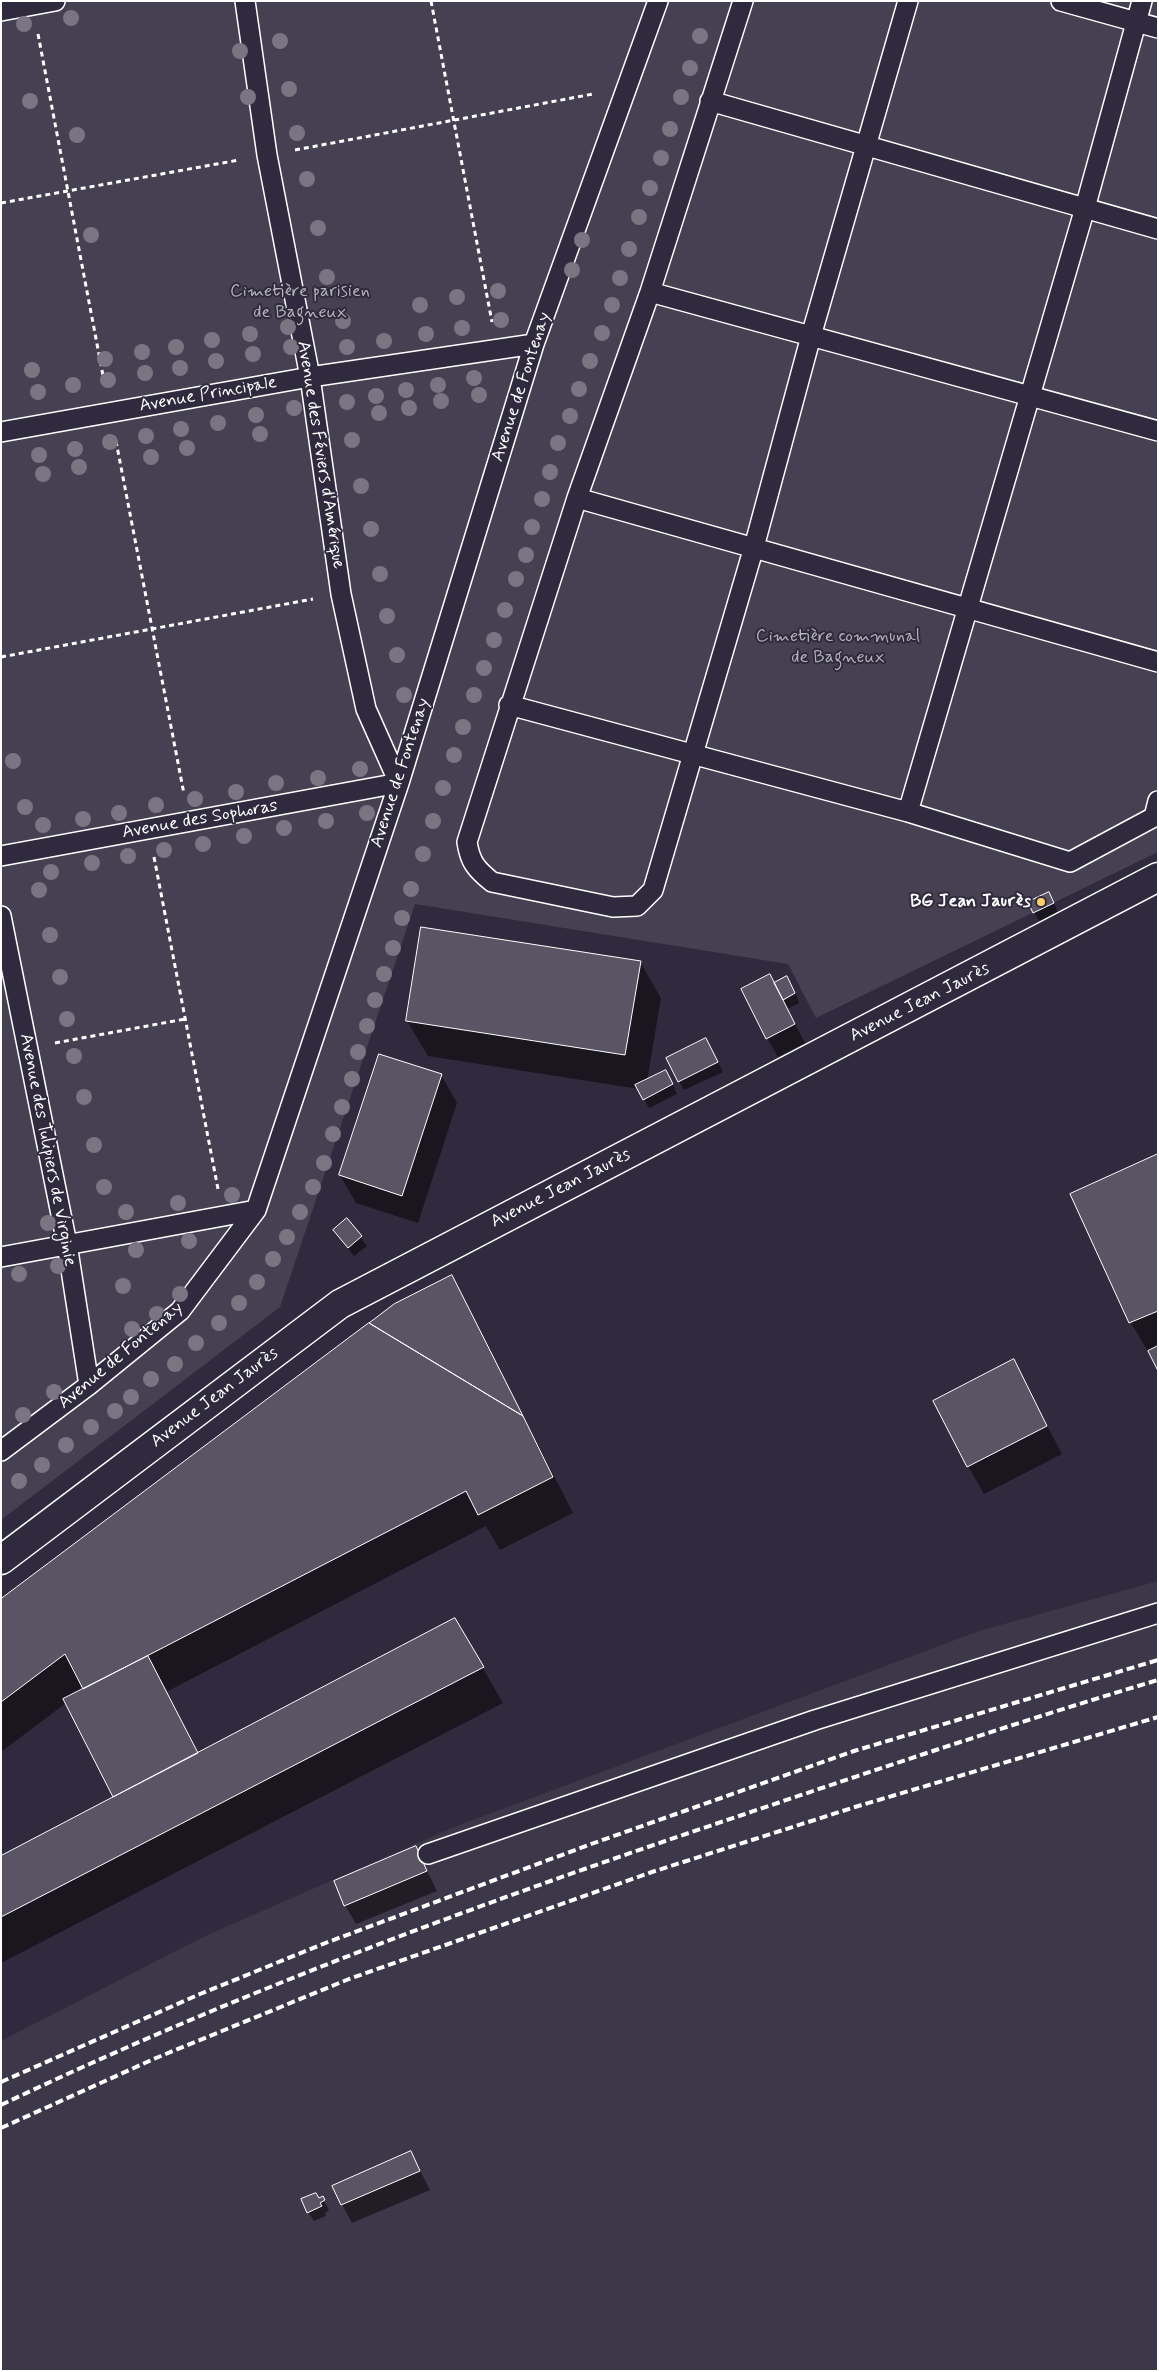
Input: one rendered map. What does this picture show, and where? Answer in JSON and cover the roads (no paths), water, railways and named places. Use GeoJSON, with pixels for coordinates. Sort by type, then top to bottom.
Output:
{"type":"FeatureCollection","features":[{"type":"Feature","properties":{"kind":"street","name":"Avenue Jean Jaurès"},"geometry":{"type":"LineString","coordinates":[[1,1560],[340,1304],[1158,877]]}},
{"type":"Feature","properties":{"kind":"lane"},"geometry":{"type":"LineString","coordinates":[[1,11],[55,1]]}},
{"type":"Feature","properties":{"kind":"lane","name":"Avenue des Féviers d'Amérique"},"geometry":{"type":"LineString","coordinates":[[244,1],[267,155],[310,377],[341,594],[366,709],[399,783]]}},
{"type":"Feature","properties":{"kind":"lane","name":"Avenue de Fontenay"},"geometry":{"type":"LineString","coordinates":[[1,1451],[89,1385],[180,1311],[256,1210],[399,783],[534,344],[658,1]]}},
{"type":"Feature","properties":{"kind":"lane"},"geometry":{"type":"LineString","coordinates":[[743,1],[650,292],[577,498],[467,842],[470,859],[480,873],[492,882],[613,907],[637,906],[653,890],[754,547],[811,336],[908,1]]}},
{"type":"Feature","properties":{"kind":"lane"},"geometry":{"type":"LineString","coordinates":[[1061,1],[1158,28]]}},
{"type":"Feature","properties":{"kind":"lane"},"geometry":{"type":"LineString","coordinates":[[908,812],[1085,208],[1142,1]]}},
{"type":"Feature","properties":{"kind":"lane"},"geometry":{"type":"LineString","coordinates":[[710,101],[1158,229]]}},
{"type":"Feature","properties":{"kind":"lane"},"geometry":{"type":"LineString","coordinates":[[650,292],[1158,430]]}},
{"type":"Feature","properties":{"kind":"lane","name":"Avenue Principale"},"geometry":{"type":"LineString","coordinates":[[1,432],[310,377],[534,344]]}},
{"type":"Feature","properties":{"kind":"lane"},"geometry":{"type":"LineString","coordinates":[[577,498],[967,606],[1158,662]]}},
{"type":"Feature","properties":{"kind":"lane"},"geometry":{"type":"LineString","coordinates":[[509,706],[908,812],[1070,862],[1154,817],[1158,801]]}},
{"type":"Feature","properties":{"kind":"lane","name":"Avenue des Sophoras"},"geometry":{"type":"LineString","coordinates":[[1,856],[399,783]]}},
{"type":"Feature","properties":{"kind":"lane","name":"Avenue des Tulipiers de Virginie"},"geometry":{"type":"LineString","coordinates":[[1,916],[67,1244],[89,1385]]}},
{"type":"Feature","properties":{"kind":"lane"},"geometry":{"type":"LineString","coordinates":[[1,1257],[256,1210]]}},
{"type":"Feature","properties":{"kind":"lane"},"geometry":{"type":"LineString","coordinates":[[428,1854],[815,1720],[1158,1613]]}},
{"type":"Feature","properties":{"kind":"railway"},"geometry":{"type":"LineString","coordinates":[[1,2082],[200,1994],[328,1942],[594,1843],[854,1751],[1158,1660]]}},
{"type":"Feature","properties":{"kind":"railway"},"geometry":{"type":"LineString","coordinates":[[1,2105],[91,2063],[182,2024],[366,1949],[459,1914],[843,1781],[1000,1729],[1158,1680]]}},
{"type":"Feature","properties":{"kind":"railway"},"geometry":{"type":"LineString","coordinates":[[1,2128],[156,2058],[349,1979],[652,1872],[855,1807],[1158,1717]]}},
{"type":"Feature","properties":{"kind":"place","name":"BG Jean Jaurès"},"geometry":{"type":"Point","coordinates":[1041,902]}},
{"type":"Feature","properties":{"kind":"park label","name":"Cimetière parisien de Bagneux"},"geometry":{"type":"Point","coordinates":[300,302]}},
{"type":"Feature","properties":{"kind":"park label","name":"Cimetière communal de Bagneux"},"geometry":{"type":"Point","coordinates":[838,648]}}]}
